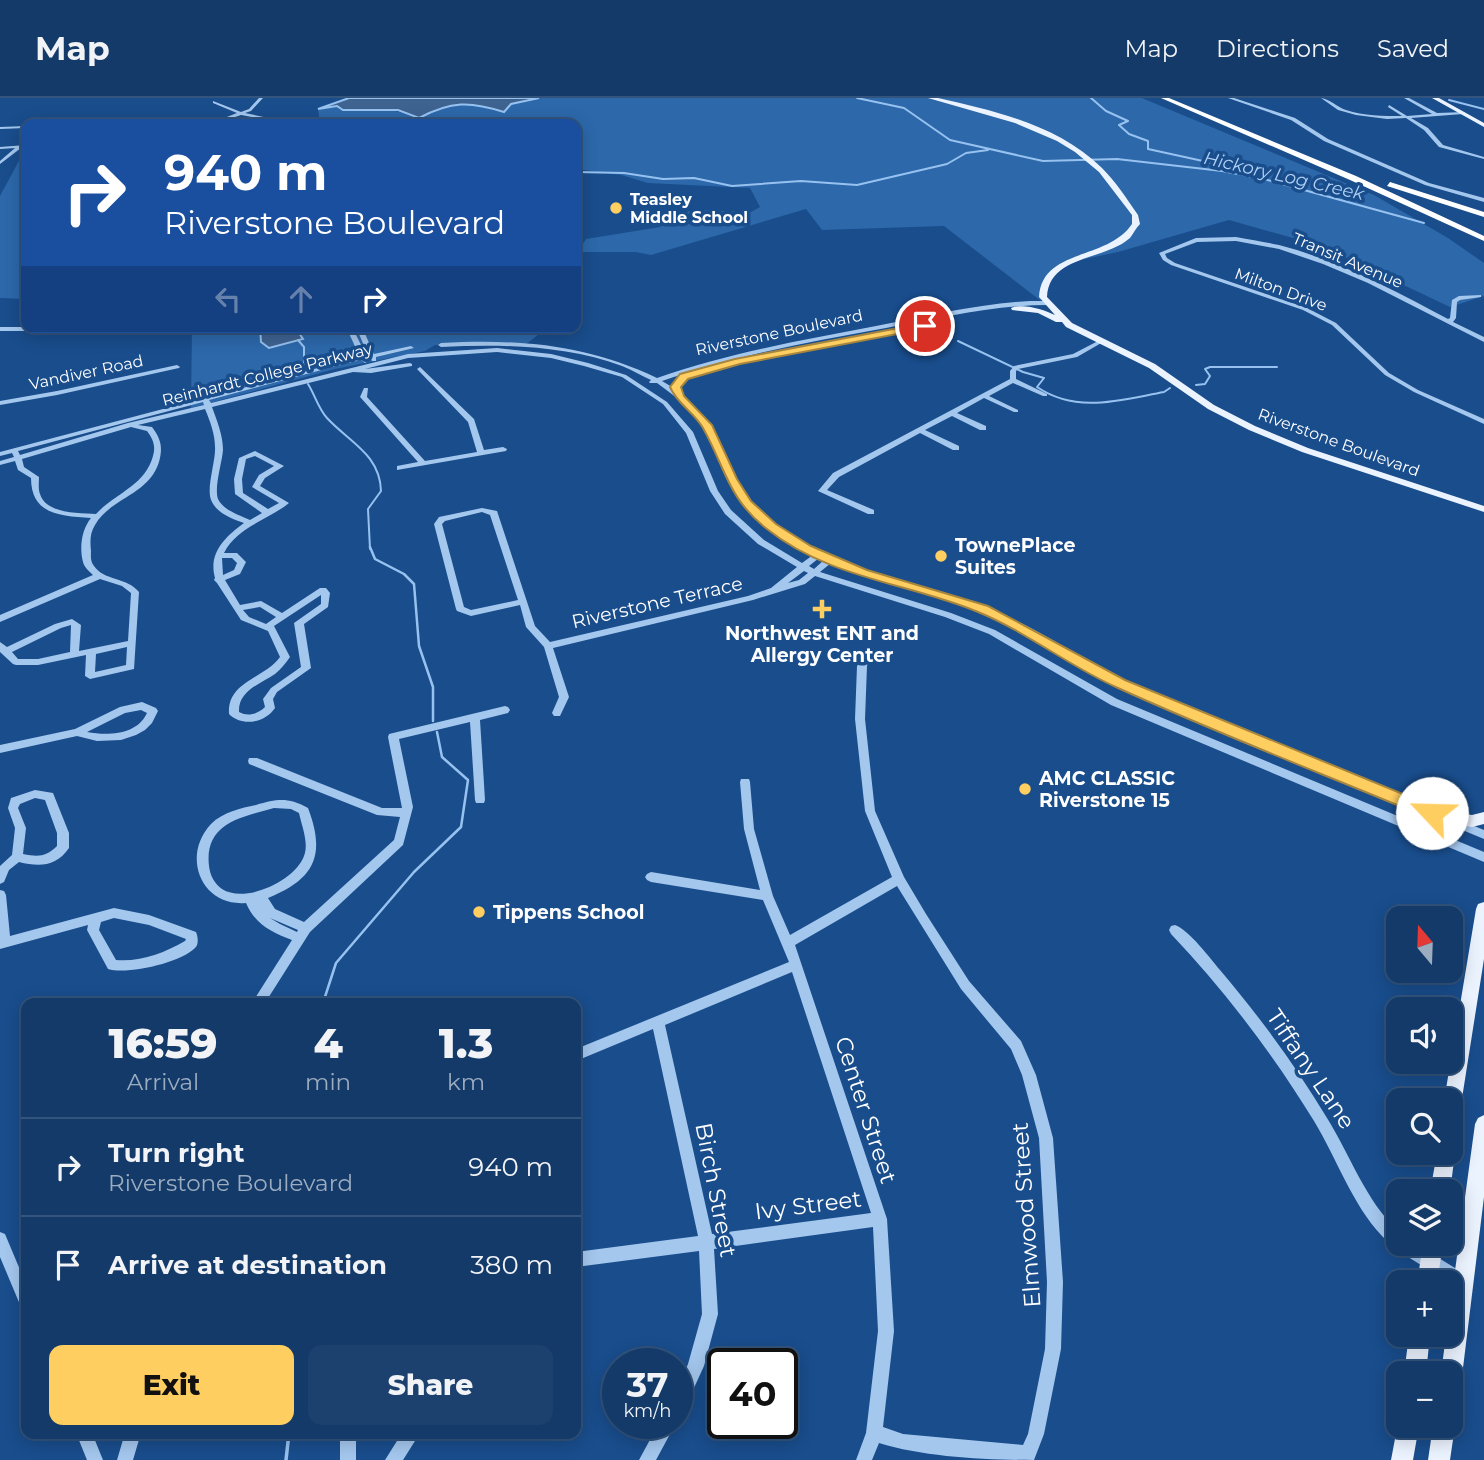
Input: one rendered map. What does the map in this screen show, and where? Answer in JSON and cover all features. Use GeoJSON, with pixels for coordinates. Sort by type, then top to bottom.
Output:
{"type":"FeatureCollection","features":[{"type":"Feature","properties":{"kind":"highway"},"geometry":{"type":"LineString","coordinates":[[1164,98],[1393,196],[1484,239]]}},
{"type":"Feature","properties":{"kind":"highway"},"geometry":{"type":"LineString","coordinates":[[1178,98],[1409,192],[1484,215]]}},
{"type":"Feature","properties":{"kind":"highway"},"geometry":{"type":"LineString","coordinates":[[1312,153],[1484,231]]}},
{"type":"Feature","properties":{"kind":"highway"},"geometry":{"type":"LineString","coordinates":[[1393,196],[1484,248]]}},
{"type":"Feature","properties":{"kind":"main road"},"geometry":{"type":"LineString","coordinates":[[931,98],[1002,117],[1056,139],[1096,166],[1145,218],[1145,226]]}},
{"type":"Feature","properties":{"kind":"main road"},"geometry":{"type":"LineString","coordinates":[[942,98],[1007,115],[1070,142],[1102,165],[1135,215],[1136,225],[1133,232],[1058,278],[1053,284],[1053,297],[1049,303],[1042,292]]}},
{"type":"Feature","properties":{"kind":"main road"},"geometry":{"type":"LineString","coordinates":[[1435,98],[1484,125]]}},
{"type":"Feature","properties":{"kind":"main road"},"geometry":{"type":"LineString","coordinates":[[1014,306],[1037,299],[1051,274],[1070,261],[1092,256],[1137,239]]}},
{"type":"Feature","properties":{"kind":"main road","name":"Riverstone Boulevard"},"geometry":{"type":"LineString","coordinates":[[1049,303],[1069,326],[1152,366],[1212,407],[1251,428],[1316,454],[1484,508]]}},
{"type":"Feature","properties":{"kind":"main road"},"geometry":{"type":"LineString","coordinates":[[1014,306],[1040,311],[1069,326]]}},
{"type":"Feature","properties":{"kind":"main road"},"geometry":{"type":"LineString","coordinates":[[1441,817],[1472,821],[1484,818]]}},
{"type":"Feature","properties":{"kind":"main road"},"geometry":{"type":"LineString","coordinates":[[1455,1088],[1484,909]]}},
{"type":"Feature","properties":{"kind":"main road"},"geometry":{"type":"LineString","coordinates":[[1463,1281],[1484,1124]]}},
{"type":"Feature","properties":{"kind":"main road"},"geometry":{"type":"LineString","coordinates":[[1402,1460],[1406,1438]]}},
{"type":"Feature","properties":{"kind":"main road"},"geometry":{"type":"LineString","coordinates":[[1439,1460],[1442,1438]]}},
{"type":"Feature","properties":{"kind":"street"},"geometry":{"type":"LineString","coordinates":[[224,119],[252,109],[261,98]]}},
{"type":"Feature","properties":{"kind":"street"},"geometry":{"type":"LineString","coordinates":[[1233,98],[1289,117],[1324,139],[1427,184],[1484,199]]}},
{"type":"Feature","properties":{"kind":"street"},"geometry":{"type":"LineString","coordinates":[[1323,98],[1333,106],[1357,113],[1407,117],[1463,113]]}},
{"type":"Feature","properties":{"kind":"street"},"geometry":{"type":"LineString","coordinates":[[1406,98],[1437,115]]}},
{"type":"Feature","properties":{"kind":"street"},"geometry":{"type":"LineString","coordinates":[[214,100],[238,114],[258,119]]}},
{"type":"Feature","properties":{"kind":"street"},"geometry":{"type":"LineString","coordinates":[[1389,106],[1426,129],[1443,147],[1484,158]]}},
{"type":"Feature","properties":{"kind":"street"},"geometry":{"type":"LineString","coordinates":[[238,114],[266,119]]}},
{"type":"Feature","properties":{"kind":"street"},"geometry":{"type":"LineString","coordinates":[[0,130],[21,128]]}},
{"type":"Feature","properties":{"kind":"street"},"geometry":{"type":"LineString","coordinates":[[0,148],[21,146]]}},
{"type":"Feature","properties":{"kind":"street"},"geometry":{"type":"LineString","coordinates":[[0,163],[21,147]]}},
{"type":"Feature","properties":{"kind":"street"},"geometry":{"type":"LineString","coordinates":[[1205,228],[1216,237]]}},
{"type":"Feature","properties":{"kind":"street","name":"Transit Avenue"},"geometry":{"type":"LineString","coordinates":[[1193,240],[1216,237],[1255,239],[1315,258],[1484,340]]}},
{"type":"Feature","properties":{"kind":"street","name":"Milton Drive"},"geometry":{"type":"LineString","coordinates":[[1193,240],[1162,253],[1165,259],[1189,271],[1305,309],[1334,324],[1387,374],[1416,391],[1484,422]]}},
{"type":"Feature","properties":{"kind":"street"},"geometry":{"type":"LineString","coordinates":[[1449,322],[1453,318],[1454,301],[1479,296]]}},
{"type":"Feature","properties":{"kind":"street","name":"Riverstone Boulevard"},"geometry":{"type":"LineString","coordinates":[[645,388],[684,373],[747,359],[1014,306],[1049,303]]}},
{"type":"Feature","properties":{"kind":"street"},"geometry":{"type":"LineString","coordinates":[[0,329],[21,329]]}},
{"type":"Feature","properties":{"kind":"street"},"geometry":{"type":"LineString","coordinates":[[351,333],[355,344],[370,362],[422,364],[420,369],[471,421],[481,453]]}},
{"type":"Feature","properties":{"kind":"street"},"geometry":{"type":"LineString","coordinates":[[361,333],[370,362]]}},
{"type":"Feature","properties":{"kind":"street"},"geometry":{"type":"LineString","coordinates":[[363,341],[377,350],[420,347]]}},
{"type":"Feature","properties":{"kind":"street","name":"Reinhardt College Parkway"},"geometry":{"type":"LineString","coordinates":[[0,454],[49,448],[206,401],[334,372],[420,347],[487,343],[541,346],[592,356],[636,371],[680,398],[707,425],[731,479],[746,503],[778,532],[818,555],[983,609],[1129,687],[1484,835]]}},
{"type":"Feature","properties":{"kind":"street"},"geometry":{"type":"LineString","coordinates":[[324,367],[351,356],[355,344]]}},
{"type":"Feature","properties":{"kind":"street"},"geometry":{"type":"LineString","coordinates":[[1013,380],[1013,370],[1016,367],[1075,356],[1104,344]]}},
{"type":"Feature","properties":{"kind":"street","name":"Reinhardt College Parkway"},"geometry":{"type":"LineString","coordinates":[[0,464],[16,454],[324,367],[453,351],[526,352],[598,367],[645,388],[685,425],[714,491],[728,512],[761,542],[804,567],[992,632],[1114,702],[1484,857]]}},
{"type":"Feature","properties":{"kind":"street","name":"Vandiver Road"},"geometry":{"type":"LineString","coordinates":[[0,402],[57,393],[177,367]]}},
{"type":"Feature","properties":{"kind":"street"},"geometry":{"type":"LineString","coordinates":[[636,371],[655,375],[684,373]]}},
{"type":"Feature","properties":{"kind":"street"},"geometry":{"type":"LineString","coordinates":[[680,398],[675,387],[684,373]]}},
{"type":"Feature","properties":{"kind":"street"},"geometry":{"type":"LineString","coordinates":[[1013,380],[1045,395]]}},
{"type":"Feature","properties":{"kind":"street"},"geometry":{"type":"LineString","coordinates":[[871,512],[822,491],[836,475],[1013,380]]}},
{"type":"Feature","properties":{"kind":"street"},"geometry":{"type":"LineString","coordinates":[[366,389],[363,397],[423,464]]}},
{"type":"Feature","properties":{"kind":"street"},"geometry":{"type":"LineString","coordinates":[[984,396],[1016,411]]}},
{"type":"Feature","properties":{"kind":"street"},"geometry":{"type":"LineString","coordinates":[[206,401],[218,440],[211,488],[215,500],[222,512],[250,523]]}},
{"type":"Feature","properties":{"kind":"street"},"geometry":{"type":"LineString","coordinates":[[952,413],[983,428]]}},
{"type":"Feature","properties":{"kind":"street"},"geometry":{"type":"LineString","coordinates":[[91,652],[88,673],[94,677],[131,667],[134,589],[98,576],[90,567],[83,548],[83,538],[97,516],[150,477],[157,462],[159,447],[154,434],[142,428],[121,428]]}},
{"type":"Feature","properties":{"kind":"street"},"geometry":{"type":"LineString","coordinates":[[920,430],[956,448]]}},
{"type":"Feature","properties":{"kind":"street"},"geometry":{"type":"LineString","coordinates":[[21,468],[49,448]]}},
{"type":"Feature","properties":{"kind":"street"},"geometry":{"type":"LineString","coordinates":[[400,468],[503,449]]}},
{"type":"Feature","properties":{"kind":"street"},"geometry":{"type":"LineString","coordinates":[[267,627],[323,590],[328,596],[323,607],[299,623],[306,668],[274,690],[268,699],[270,708],[266,714],[251,719],[238,718],[232,707],[239,693],[280,665],[285,657],[272,629],[244,619],[218,580],[215,568],[218,556],[229,540],[250,523],[268,513],[285,503],[256,487],[261,477],[280,466],[255,453],[248,454],[243,458],[238,479],[239,495],[268,513]]}},
{"type":"Feature","properties":{"kind":"street"},"geometry":{"type":"LineString","coordinates":[[16,454],[21,468]]}},
{"type":"Feature","properties":{"kind":"street"},"geometry":{"type":"LineString","coordinates":[[0,464],[21,468],[35,477],[36,493],[40,500],[67,513],[97,516]]}},
{"type":"Feature","properties":{"kind":"street"},"geometry":{"type":"LineString","coordinates":[[522,602],[471,613],[460,609],[438,524],[442,519],[482,510],[494,513],[531,628],[543,637],[548,646],[564,697],[557,713]]}},
{"type":"Feature","properties":{"kind":"street"},"geometry":{"type":"LineString","coordinates":[[218,556],[234,555],[242,562],[237,572],[218,580]]}},
{"type":"Feature","properties":{"kind":"street","name":"Riverstone Terrace"},"geometry":{"type":"LineString","coordinates":[[774,590],[818,555]]}},
{"type":"Feature","properties":{"kind":"street","name":"Riverstone Terrace"},"geometry":{"type":"LineString","coordinates":[[548,646],[789,587],[830,560]]}},
{"type":"Feature","properties":{"kind":"street"},"geometry":{"type":"LineString","coordinates":[[0,619],[98,576]]}},
{"type":"Feature","properties":{"kind":"street"},"geometry":{"type":"LineString","coordinates":[[239,608],[261,604],[281,616]]}},
{"type":"Feature","properties":{"kind":"street"},"geometry":{"type":"LineString","coordinates":[[74,655],[76,625],[72,622],[2,649],[16,662],[38,662],[91,652],[132,643]]}},
{"type":"Feature","properties":{"kind":"street","name":"Elmwood Street"},"geometry":{"type":"LineString","coordinates":[[867,652],[862,666],[860,719],[870,811],[899,879],[965,985],[1016,1045],[1029,1075],[1043,1124],[1055,1282],[1053,1349],[1029,1457],[903,1442],[874,1433]]}},
{"type":"Feature","properties":{"kind":"street"},"geometry":{"type":"LineString","coordinates":[[0,749],[77,732],[133,707],[153,710],[149,722],[143,728],[127,734],[83,736],[77,732]]}},
{"type":"Feature","properties":{"kind":"street"},"geometry":{"type":"LineString","coordinates":[[261,998],[303,933],[399,842],[408,807],[393,737],[505,710]]}},
{"type":"Feature","properties":{"kind":"street"},"geometry":{"type":"LineString","coordinates":[[475,717],[480,800]]}},
{"type":"Feature","properties":{"kind":"street"},"geometry":{"type":"LineString","coordinates":[[253,761],[381,811],[407,813]]}},
{"type":"Feature","properties":{"kind":"street","name":"Center Street"},"geometry":{"type":"LineString","coordinates":[[745,782],[749,829],[767,896],[796,965],[880,1219],[886,1331],[874,1433],[864,1460]]}},
{"type":"Feature","properties":{"kind":"street"},"geometry":{"type":"LineString","coordinates":[[0,878],[5,867],[17,857],[22,834],[21,823],[13,808],[15,801],[35,794],[49,796],[63,833],[63,848],[53,858],[42,863],[17,857]]}},
{"type":"Feature","properties":{"kind":"street"},"geometry":{"type":"LineString","coordinates":[[274,804],[293,805],[304,811],[311,851],[305,865],[288,883],[255,896],[227,897],[209,885],[202,868],[204,847],[212,829],[224,820],[274,804]]}},
{"type":"Feature","properties":{"kind":"street"},"geometry":{"type":"LineString","coordinates":[[651,877],[767,896]]}},
{"type":"Feature","properties":{"kind":"street"},"geometry":{"type":"LineString","coordinates":[[788,943],[899,879]]}},
{"type":"Feature","properties":{"kind":"street"},"geometry":{"type":"LineString","coordinates":[[0,895],[3,943],[114,913],[149,920],[192,936],[191,944],[175,954],[126,968],[113,965],[93,930],[96,918]]}},
{"type":"Feature","properties":{"kind":"street"},"geometry":{"type":"LineString","coordinates":[[255,896],[254,912],[261,920],[274,929],[303,933]]}},
{"type":"Feature","properties":{"kind":"street","name":"Tiffany Lane"},"geometry":{"type":"LineString","coordinates":[[1175,930],[1200,955],[1240,1004],[1301,1089],[1368,1208],[1386,1231]]}},
{"type":"Feature","properties":{"kind":"street"},"geometry":{"type":"LineString","coordinates":[[581,1053],[796,965]]}},
{"type":"Feature","properties":{"kind":"street","name":"Birch Street"},"geometry":{"type":"LineString","coordinates":[[658,1021],[706,1241],[710,1314],[693,1372]]}},
{"type":"Feature","properties":{"kind":"street","name":"Ivy Street"},"geometry":{"type":"LineString","coordinates":[[581,1259],[880,1219]]}},
{"type":"Feature","properties":{"kind":"street"},"geometry":{"type":"LineString","coordinates":[[0,1239],[21,1290]]}},
{"type":"Feature","properties":{"kind":"street","name":"Tiffany Lane"},"geometry":{"type":"LineString","coordinates":[[1434,1256],[1450,1270]]}},
{"type":"Feature","properties":{"kind":"street"},"geometry":{"type":"LineString","coordinates":[[86,1439],[95,1460]]}},
{"type":"Feature","properties":{"kind":"street"},"geometry":{"type":"LineString","coordinates":[[125,1460],[131,1439]]}},
{"type":"Feature","properties":{"kind":"street"},"geometry":{"type":"LineString","coordinates":[[348,1439],[348,1460]]}},
{"type":"Feature","properties":{"kind":"street"},"geometry":{"type":"LineString","coordinates":[[393,1460],[408,1439]]}},
{"type":"Feature","properties":{"kind":"street"},"geometry":{"type":"LineString","coordinates":[[647,1460],[659,1439]]}},
{"type":"Feature","properties":{"kind":"shaded area"},"geometry":{"type":"Polygon","coordinates":[[[349,98],[539,98],[511,104],[504,112],[461,104],[441,108],[419,118],[398,110],[343,110],[337,106],[318,109],[349,98]]]}},
{"type":"Feature","properties":{"kind":"shaded area"},"geometry":{"type":"Polygon","coordinates":[[[539,98],[1142,98],[1374,195],[1448,238],[1484,263],[1484,296],[1450,307],[1321,246],[1229,220],[1118,252],[1080,260],[1055,271],[1045,281],[1041,301],[944,226],[822,230],[806,209],[651,255],[635,252],[581,252],[586,239],[660,227],[661,217],[696,210],[751,212],[760,207],[750,188],[648,183],[621,175],[581,170],[581,119],[319,119],[318,109],[369,107],[419,118],[441,108],[461,104],[504,112],[511,104],[539,98]]]}},
{"type":"Feature","properties":{"kind":"shaded area"},"geometry":{"type":"Polygon","coordinates":[[[21,157],[21,299],[0,298],[0,196],[21,157]]]}},
{"type":"Feature","properties":{"kind":"shaded area"},"geometry":{"type":"Polygon","coordinates":[[[192,333],[541,333],[525,345],[435,345],[425,351],[335,369],[191,408],[192,333]]]}},
{"type":"Feature","properties":{"kind":"shaded area"},"geometry":{"type":"Polygon","coordinates":[[[260,333],[299,333],[303,339],[269,348],[261,342],[260,333]]]}},
{"type":"Feature","properties":{"kind":"waterway","name":"Hickory Log Creek"},"geometry":{"type":"LineString","coordinates":[[857,98],[904,108],[950,140],[1043,161],[1117,159],[1222,171]]}},
{"type":"Feature","properties":{"kind":"waterway"},"geometry":{"type":"LineString","coordinates":[[1091,98],[1106,111],[1128,121],[1119,125],[1129,134],[1148,141],[1148,149],[1212,163],[1222,171]]}},
{"type":"Feature","properties":{"kind":"waterway"},"geometry":{"type":"LineString","coordinates":[[1449,100],[1484,109]]}},
{"type":"Feature","properties":{"kind":"waterway"},"geometry":{"type":"LineString","coordinates":[[581,172],[624,173],[663,179],[694,178],[732,186],[801,181],[857,185],[947,164],[966,153],[988,150]]}},
{"type":"Feature","properties":{"kind":"waterway","name":"Hickory Log Creek"},"geometry":{"type":"LineString","coordinates":[[1222,171],[1264,179],[1424,223]]}},
{"type":"Feature","properties":{"kind":"waterway"},"geometry":{"type":"LineString","coordinates":[[298,340],[304,347],[304,368]]}},
{"type":"Feature","properties":{"kind":"waterway"},"geometry":{"type":"LineString","coordinates":[[958,341],[1023,372],[1044,378],[1037,387],[1068,400],[1099,403],[1164,392],[1170,388]]}},
{"type":"Feature","properties":{"kind":"waterway"},"geometry":{"type":"LineString","coordinates":[[1196,385],[1205,384],[1210,376],[1205,369],[1210,367],[1277,367]]}},
{"type":"Feature","properties":{"kind":"waterway"},"geometry":{"type":"LineString","coordinates":[[308,384],[327,418],[362,450],[375,467],[381,491],[368,509],[370,549]]}},
{"type":"Feature","properties":{"kind":"waterway"},"geometry":{"type":"LineString","coordinates":[[370,547],[375,559],[404,574],[414,584],[419,646],[433,687],[433,721]]}},
{"type":"Feature","properties":{"kind":"waterway"},"geometry":{"type":"LineString","coordinates":[[325,998],[336,963],[414,872],[461,827],[468,780],[442,757],[437,732]]}},
{"type":"Feature","properties":{"kind":"waterway"},"geometry":{"type":"LineString","coordinates":[[286,1460],[288,1439]]}},
{"type":"Feature","properties":{"kind":"place","name":"Teasley Middle School"},"geometry":{"type":"Point","coordinates":[616,208]}},
{"type":"Feature","properties":{"kind":"place","name":"TownePlace Suites"},"geometry":{"type":"Point","coordinates":[941,556]}},
{"type":"Feature","properties":{"kind":"place","name":"Northwest ENT and Allergy Center"},"geometry":{"type":"Point","coordinates":[822,609]}},
{"type":"Feature","properties":{"kind":"place","name":"AMC CLASSIC Riverstone 15"},"geometry":{"type":"Point","coordinates":[1025,789]}},
{"type":"Feature","properties":{"kind":"place","name":"Tippens School"},"geometry":{"type":"Point","coordinates":[479,912]}},
{"type":"Feature","properties":{"kind":"route"},"geometry":{"type":"LineString","coordinates":[[925,326],[738,361],[684,376],[675,387],[680,398],[707,425],[731,479],[746,503],[771,527],[806,549],[840,565],[983,609],[1120,683],[1432,813]]}}]}
